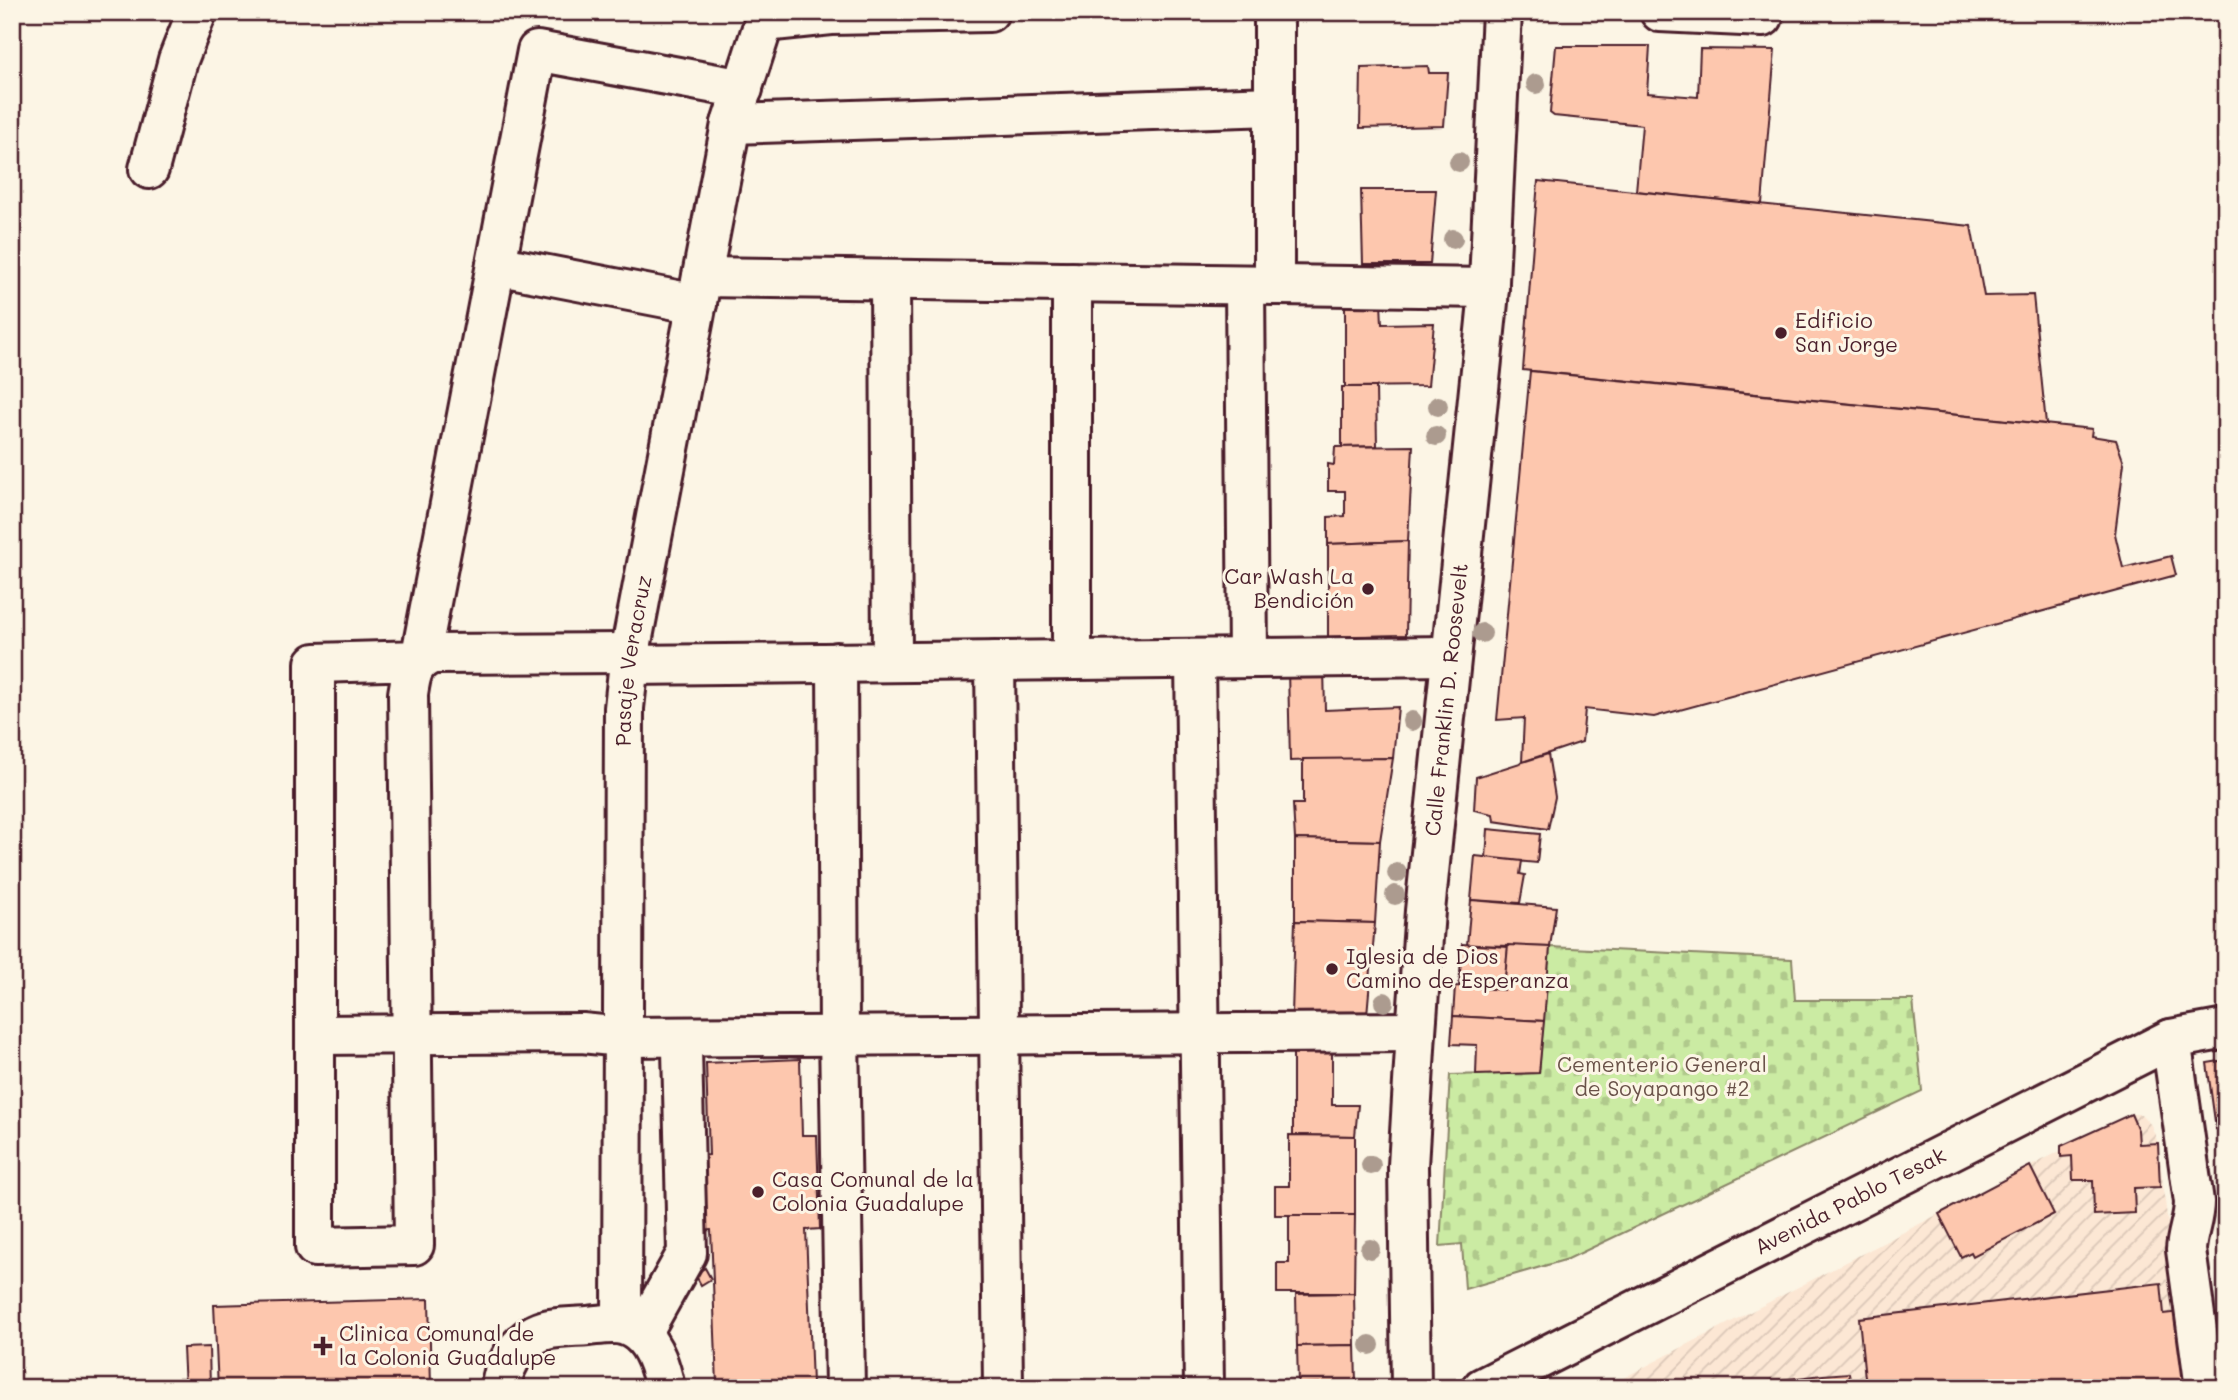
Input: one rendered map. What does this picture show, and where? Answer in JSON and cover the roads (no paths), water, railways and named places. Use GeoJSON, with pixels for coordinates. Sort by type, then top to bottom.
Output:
{"type":"FeatureCollection","features":[{"type":"Feature","properties":{"kind":"street"},"geometry":{"type":"LineString","coordinates":[[149,169],[178,60],[197,12]]}},
{"type":"Feature","properties":{"kind":"street"},"geometry":{"type":"LineString","coordinates":[[763,17],[989,12]]}},
{"type":"Feature","properties":{"kind":"street"},"geometry":{"type":"LineString","coordinates":[[1248,658],[1260,285],[1274,106],[1274,12]]}},
{"type":"Feature","properties":{"kind":"street","name":"Calle Franklin D. Roosevelt"},"geometry":{"type":"LineString","coordinates":[[1411,1388],[1408,1166],[1416,1032],[1450,656],[1489,288],[1502,12]]}},
{"type":"Feature","properties":{"kind":"street"},"geometry":{"type":"LineString","coordinates":[[1660,12],[1763,17]]}},
{"type":"Feature","properties":{"kind":"street","name":"Pasaje Veracruz"},"geometry":{"type":"LineString","coordinates":[[631,1329],[622,1037],[624,708],[629,659],[699,290],[737,107],[763,17]]}},
{"type":"Feature","properties":{"kind":"street"},"geometry":{"type":"LineString","coordinates":[[1274,106],[737,107],[537,51],[420,660],[411,674],[408,694],[414,1245],[315,1247],[315,663],[420,660],[432,654],[837,662],[1450,656]]}},
{"type":"Feature","properties":{"kind":"street"},"geometry":{"type":"LineString","coordinates":[[496,265],[699,290],[890,280],[1489,288]]}},
{"type":"Feature","properties":{"kind":"street"},"geometry":{"type":"LineString","coordinates":[[890,280],[892,662]]}},
{"type":"Feature","properties":{"kind":"street"},"geometry":{"type":"LineString","coordinates":[[1072,282],[1072,660]]}},
{"type":"Feature","properties":{"kind":"street"},"geometry":{"type":"LineString","coordinates":[[1195,659],[1204,1388]]}},
{"type":"Feature","properties":{"kind":"street"},"geometry":{"type":"LineString","coordinates":[[995,661],[1003,1388]]}},
{"type":"Feature","properties":{"kind":"street"},"geometry":{"type":"LineString","coordinates":[[837,662],[839,1035],[845,1388]]}},
{"type":"Feature","properties":{"kind":"street","name":"Avenida Pablo Tesak"},"geometry":{"type":"LineString","coordinates":[[1482,1388],[2171,1039],[2226,1029]]}},
{"type":"Feature","properties":{"kind":"street"},"geometry":{"type":"LineString","coordinates":[[315,1035],[582,1033],[622,1037],[1416,1032]]}},
{"type":"Feature","properties":{"kind":"street"},"geometry":{"type":"LineString","coordinates":[[2171,1039],[2194,1202],[2194,1217],[2188,1232],[2186,1250],[2206,1388]]}},
{"type":"Feature","properties":{"kind":"street"},"geometry":{"type":"LineString","coordinates":[[631,1329],[687,1253],[682,1049]]}},
{"type":"Feature","properties":{"kind":"street"},"geometry":{"type":"LineString","coordinates":[[501,1388],[506,1366],[514,1352],[547,1329],[631,1329]]}},
{"type":"Feature","properties":{"kind":"street"},"geometry":{"type":"LineString","coordinates":[[631,1329],[658,1363],[666,1388]]}},
{"type":"Feature","properties":{"kind":"place","name":"Edificio San Jorge"},"geometry":{"type":"Point","coordinates":[1781,333]}},
{"type":"Feature","properties":{"kind":"place","name":"Car Wash La Bendición"},"geometry":{"type":"Point","coordinates":[1368,589]}},
{"type":"Feature","properties":{"kind":"place","name":"Iglesia de Dios Camino de Esperanza"},"geometry":{"type":"Point","coordinates":[1332,969]}},
{"type":"Feature","properties":{"kind":"place","name":"Casa Comunal de la Colonia Guadalupe"},"geometry":{"type":"Point","coordinates":[758,1192]}},
{"type":"Feature","properties":{"kind":"place","name":"Clinica Comunal de la Colonia Guadalupe"},"geometry":{"type":"Point","coordinates":[323,1346]}},
{"type":"Feature","properties":{"kind":"park label","name":"Cementerio General de Soyapango #2"},"geometry":{"type":"Point","coordinates":[1662,1077]}}]}
